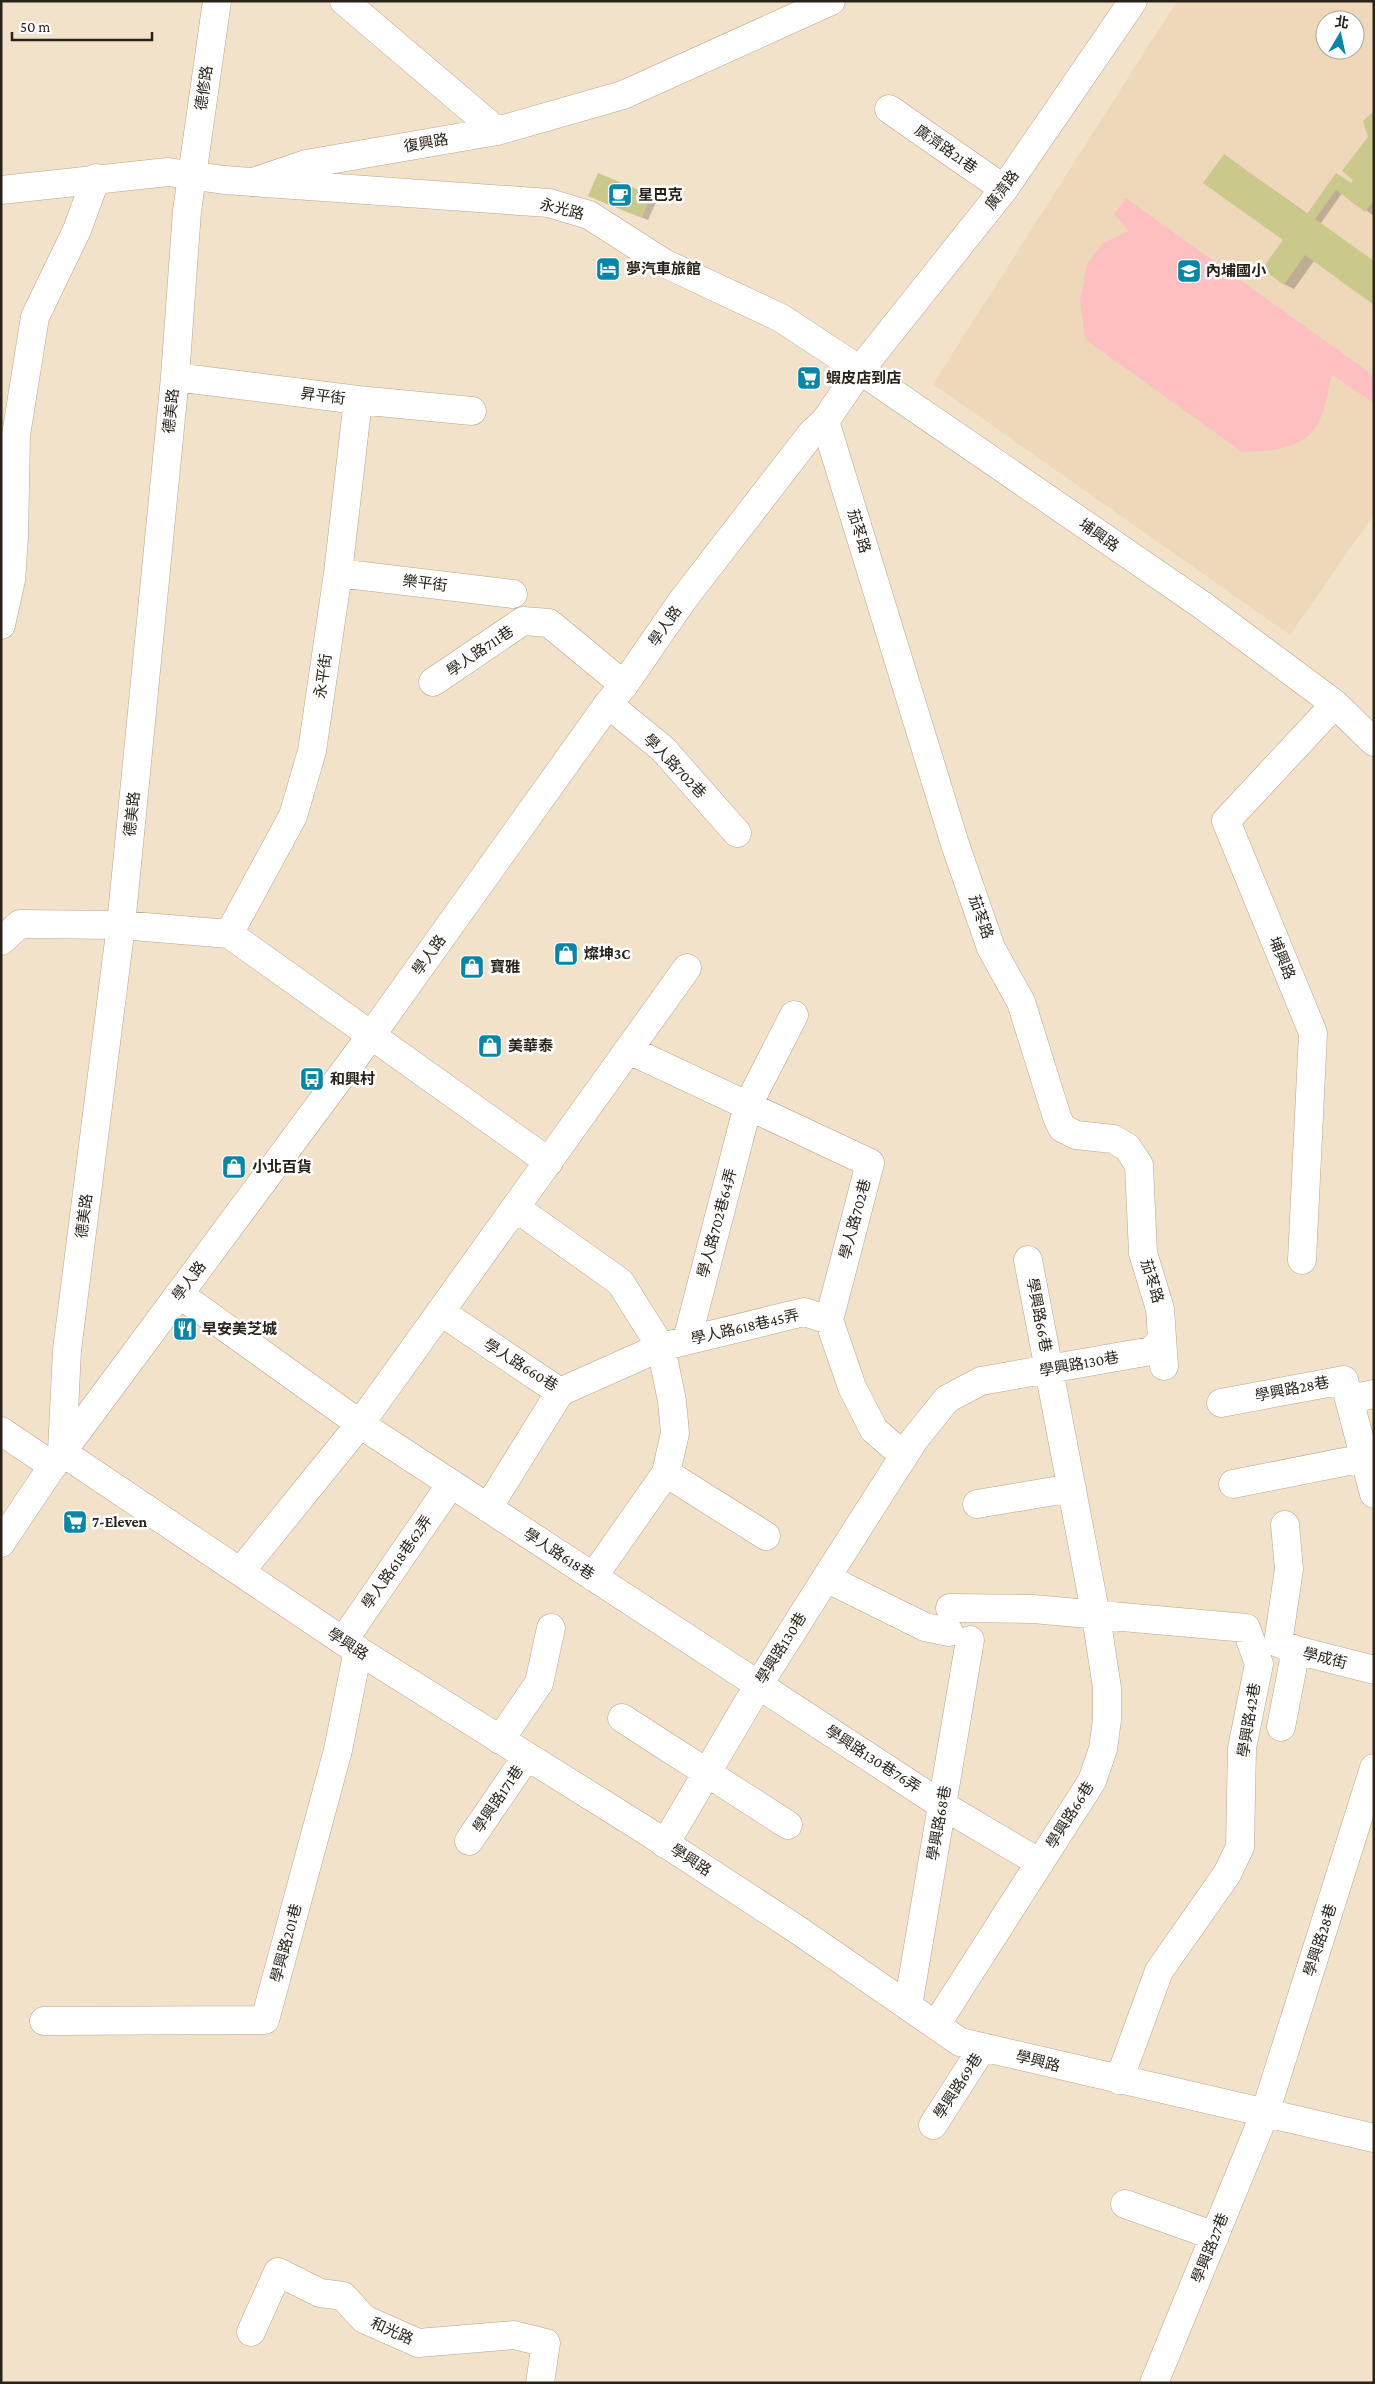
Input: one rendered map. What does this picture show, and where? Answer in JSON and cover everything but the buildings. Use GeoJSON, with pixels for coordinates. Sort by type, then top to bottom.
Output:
{"type":"FeatureCollection","features":[{"type":"Feature","properties":{"kind":"street","name":"德修路"},"geometry":{"type":"LineString","coordinates":[[191,175],[217,1]]}},
{"type":"Feature","properties":{"kind":"street"},"geometry":{"type":"LineString","coordinates":[[344,1],[498,131]]}},
{"type":"Feature","properties":{"kind":"street","name":"復興路"},"geometry":{"type":"LineString","coordinates":[[1,190],[96,178],[168,172],[253,182],[306,164],[498,131],[622,95],[832,1]]}},
{"type":"Feature","properties":{"kind":"street","name":"廣濟路"},"geometry":{"type":"LineString","coordinates":[[860,370],[1004,189],[1133,1]]}},
{"type":"Feature","properties":{"kind":"street","name":"廣濟路21巷"},"geometry":{"type":"LineString","coordinates":[[889,109],[1004,189]]}},
{"type":"Feature","properties":{"kind":"street","name":"德美路"},"geometry":{"type":"LineString","coordinates":[[57,1459],[67,1350],[121,925],[175,377],[191,175]]}},
{"type":"Feature","properties":{"kind":"street"},"geometry":{"type":"LineString","coordinates":[[1,625],[11,580],[14,538],[16,435],[35,317],[78,230],[96,178]]}},
{"type":"Feature","properties":{"kind":"street","name":"永光路"},"geometry":{"type":"LineString","coordinates":[[253,182],[549,203],[590,215],[664,263],[781,318],[860,370]]}},
{"type":"Feature","properties":{"kind":"street","name":"學人路"},"geometry":{"type":"LineString","coordinates":[[1,1543],[57,1459],[370,1037],[682,601],[811,434],[825,420],[860,370]]}},
{"type":"Feature","properties":{"kind":"street","name":"埔興路"},"geometry":{"type":"LineString","coordinates":[[860,370],[1202,605],[1336,704],[1374,742]]}},
{"type":"Feature","properties":{"kind":"street","name":"昇平街"},"geometry":{"type":"LineString","coordinates":[[175,377],[358,400],[472,411]]}},
{"type":"Feature","properties":{"kind":"street","name":"永平街"},"geometry":{"type":"LineString","coordinates":[[229,934],[293,816],[312,751],[338,573],[358,400]]}},
{"type":"Feature","properties":{"kind":"street","name":"茄苳路"},"geometry":{"type":"LineString","coordinates":[[825,420],[955,844],[991,948],[1021,1002],[1057,1117],[1062,1128],[1076,1135],[1113,1139],[1127,1147],[1139,1165],[1143,1253],[1160,1309],[1163,1353]]}},
{"type":"Feature","properties":{"kind":"street","name":"樂平街"},"geometry":{"type":"LineString","coordinates":[[338,573],[513,594]]}},
{"type":"Feature","properties":{"kind":"street","name":"學人路711巷"},"geometry":{"type":"LineString","coordinates":[[433,682],[523,621],[549,623],[616,695]]}},
{"type":"Feature","properties":{"kind":"street","name":"學人路702巷"},"geometry":{"type":"LineString","coordinates":[[616,695],[737,833]]}},
{"type":"Feature","properties":{"kind":"street","name":"埔興路"},"geometry":{"type":"LineString","coordinates":[[1302,1260],[1313,1033],[1226,821],[1336,704]]}},
{"type":"Feature","properties":{"kind":"street"},"geometry":{"type":"LineString","coordinates":[[1,941],[20,924],[121,925],[229,934],[370,1037],[549,1162]]}},
{"type":"Feature","properties":{"kind":"street"},"geometry":{"type":"LineString","coordinates":[[240,1572],[360,1424],[687,968]]}},
{"type":"Feature","properties":{"kind":"street"},"geometry":{"type":"LineString","coordinates":[[748,1106],[794,1015]]}},
{"type":"Feature","properties":{"kind":"street","name":"學人路702巷"},"geometry":{"type":"LineString","coordinates":[[629,1050],[870,1163],[829,1320]]}},
{"type":"Feature","properties":{"kind":"street","name":"學人路702巷64弄"},"geometry":{"type":"LineString","coordinates":[[674,1344],[748,1106]]}},
{"type":"Feature","properties":{"kind":"street"},"geometry":{"type":"LineString","coordinates":[[516,1208],[620,1282],[674,1344],[672,1401],[674,1433],[666,1472],[593,1577]]}},
{"type":"Feature","properties":{"kind":"street","name":"學興路66巷"},"geometry":{"type":"LineString","coordinates":[[936,2025],[1092,1781],[1103,1749],[1107,1720],[1107,1688],[1096,1616],[1028,1260]]}},
{"type":"Feature","properties":{"kind":"street","name":"學人路618巷"},"geometry":{"type":"LineString","coordinates":[[179,1294],[360,1424],[758,1684]]}},
{"type":"Feature","properties":{"kind":"street","name":"學人路660巷"},"geometry":{"type":"LineString","coordinates":[[440,1312],[560,1392],[674,1344]]}},
{"type":"Feature","properties":{"kind":"street","name":"學人路618巷45弄"},"geometry":{"type":"LineString","coordinates":[[674,1344],[804,1312],[829,1320]]}},
{"type":"Feature","properties":{"kind":"street"},"geometry":{"type":"LineString","coordinates":[[829,1320],[852,1387],[874,1430],[903,1455]]}},
{"type":"Feature","properties":{"kind":"street","name":"學興路130巷"},"geometry":{"type":"LineString","coordinates":[[665,1844],[758,1684],[903,1455],[947,1399],[981,1381],[1151,1351],[1163,1353]]}},
{"type":"Feature","properties":{"kind":"street","name":"學興路28巷"},"geometry":{"type":"LineString","coordinates":[[1221,1403],[1344,1380],[1361,1396],[1364,1458],[1373,1490]]}},
{"type":"Feature","properties":{"kind":"street"},"geometry":{"type":"LineString","coordinates":[[488,1508],[560,1392]]}},
{"type":"Feature","properties":{"kind":"street","name":"學興路"},"geometry":{"type":"LineString","coordinates":[[1,1432],[57,1459],[240,1572],[351,1646],[527,1756],[795,1928],[960,2042],[1374,2138]]}},
{"type":"Feature","properties":{"kind":"street"},"geometry":{"type":"LineString","coordinates":[[1233,1484],[1364,1458]]}},
{"type":"Feature","properties":{"kind":"street"},"geometry":{"type":"LineString","coordinates":[[666,1472],[766,1536]]}},
{"type":"Feature","properties":{"kind":"street","name":"學人路618巷62弄"},"geometry":{"type":"LineString","coordinates":[[351,1646],[451,1484]]}},
{"type":"Feature","properties":{"kind":"street"},"geometry":{"type":"LineString","coordinates":[[977,1504],[1072,1488]]}},
{"type":"Feature","properties":{"kind":"street"},"geometry":{"type":"LineString","coordinates":[[1281,1727],[1287,1646],[1289,1569],[1285,1525]]}},
{"type":"Feature","properties":{"kind":"street","name":"學興路42巷"},"geometry":{"type":"LineString","coordinates":[[826,1578],[925,1627],[956,1626],[1033,1609],[1246,1628],[1259,1664],[1242,1748],[1240,1847],[1223,1881],[1159,1971],[1119,2080]]}},
{"type":"Feature","properties":{"kind":"street","name":"學興路68巷"},"geometry":{"type":"LineString","coordinates":[[908,2006],[942,1805],[956,1626]]}},
{"type":"Feature","properties":{"kind":"street"},"geometry":{"type":"LineString","coordinates":[[500,1740],[539,1683],[551,1628]]}},
{"type":"Feature","properties":{"kind":"street","name":"學興路201巷"},"geometry":{"type":"LineString","coordinates":[[44,2021],[265,2020],[338,1750],[351,1646]]}},
{"type":"Feature","properties":{"kind":"street","name":"學成街"},"geometry":{"type":"LineString","coordinates":[[1287,1646],[1374,1670]]}},
{"type":"Feature","properties":{"kind":"street","name":"學興路130巷76弄"},"geometry":{"type":"LineString","coordinates":[[758,1684],[942,1805],[1040,1863]]}},
{"type":"Feature","properties":{"kind":"street"},"geometry":{"type":"LineString","coordinates":[[622,1718],[788,1825]]}},
{"type":"Feature","properties":{"kind":"street","name":"學興路171巷"},"geometry":{"type":"LineString","coordinates":[[469,1842],[527,1756]]}},
{"type":"Feature","properties":{"kind":"street","name":"學興路28巷"},"geometry":{"type":"LineString","coordinates":[[1265,2113],[1374,1768]]}},
{"type":"Feature","properties":{"kind":"street","name":"學興路69巷"},"geometry":{"type":"LineString","coordinates":[[933,2125],[983,2047]]}},
{"type":"Feature","properties":{"kind":"street","name":"學興路27巷"},"geometry":{"type":"LineString","coordinates":[[1154,2383],[1265,2113]]}},
{"type":"Feature","properties":{"kind":"street"},"geometry":{"type":"LineString","coordinates":[[1125,2204],[1214,2236]]}},
{"type":"Feature","properties":{"kind":"street","name":"和光路"},"geometry":{"type":"LineString","coordinates":[[251,2332],[278,2272],[320,2293],[343,2296],[364,2319],[418,2343],[514,2335],[546,2343],[540,2383]]}},
{"type":"Feature","properties":{"kind":"shaded area","name":"內埔國小"},"geometry":{"type":"Polygon","coordinates":[[[1177,1],[1374,1],[1374,514],[1290,635],[933,384],[1177,1]]]}},
{"type":"Feature","properties":{"kind":"shaded area"},"geometry":{"type":"Polygon","coordinates":[[[1126,198],[1374,376],[1374,403],[1332,375],[1321,417],[1314,430],[1307,437],[1290,446],[1242,452],[1085,339],[1080,300],[1087,264],[1103,243],[1129,231],[1114,214],[1126,198]]]}},
{"type":"Feature","properties":{"kind":"place","name":"星巴克"},"geometry":{"type":"Point","coordinates":[620,195]}},
{"type":"Feature","properties":{"kind":"place","name":"夢汽車旅館"},"geometry":{"type":"Point","coordinates":[608,269]}},
{"type":"Feature","properties":{"kind":"place","name":"內埔國小"},"geometry":{"type":"Point","coordinates":[1189,271]}},
{"type":"Feature","properties":{"kind":"place","name":"蝦皮店到店"},"geometry":{"type":"Point","coordinates":[809,378]}},
{"type":"Feature","properties":{"kind":"place","name":"燦坤3C"},"geometry":{"type":"Point","coordinates":[566,954]}},
{"type":"Feature","properties":{"kind":"place","name":"寶雅"},"geometry":{"type":"Point","coordinates":[472,967]}},
{"type":"Feature","properties":{"kind":"place","name":"美華泰"},"geometry":{"type":"Point","coordinates":[490,1046]}},
{"type":"Feature","properties":{"kind":"place","name":"和興村"},"geometry":{"type":"Point","coordinates":[312,1079]}},
{"type":"Feature","properties":{"kind":"place","name":"小北百貨"},"geometry":{"type":"Point","coordinates":[234,1167]}},
{"type":"Feature","properties":{"kind":"place","name":"早安美芝城"},"geometry":{"type":"Point","coordinates":[185,1329]}},
{"type":"Feature","properties":{"kind":"place","name":"7-Eleven"},"geometry":{"type":"Point","coordinates":[75,1522]}}]}
